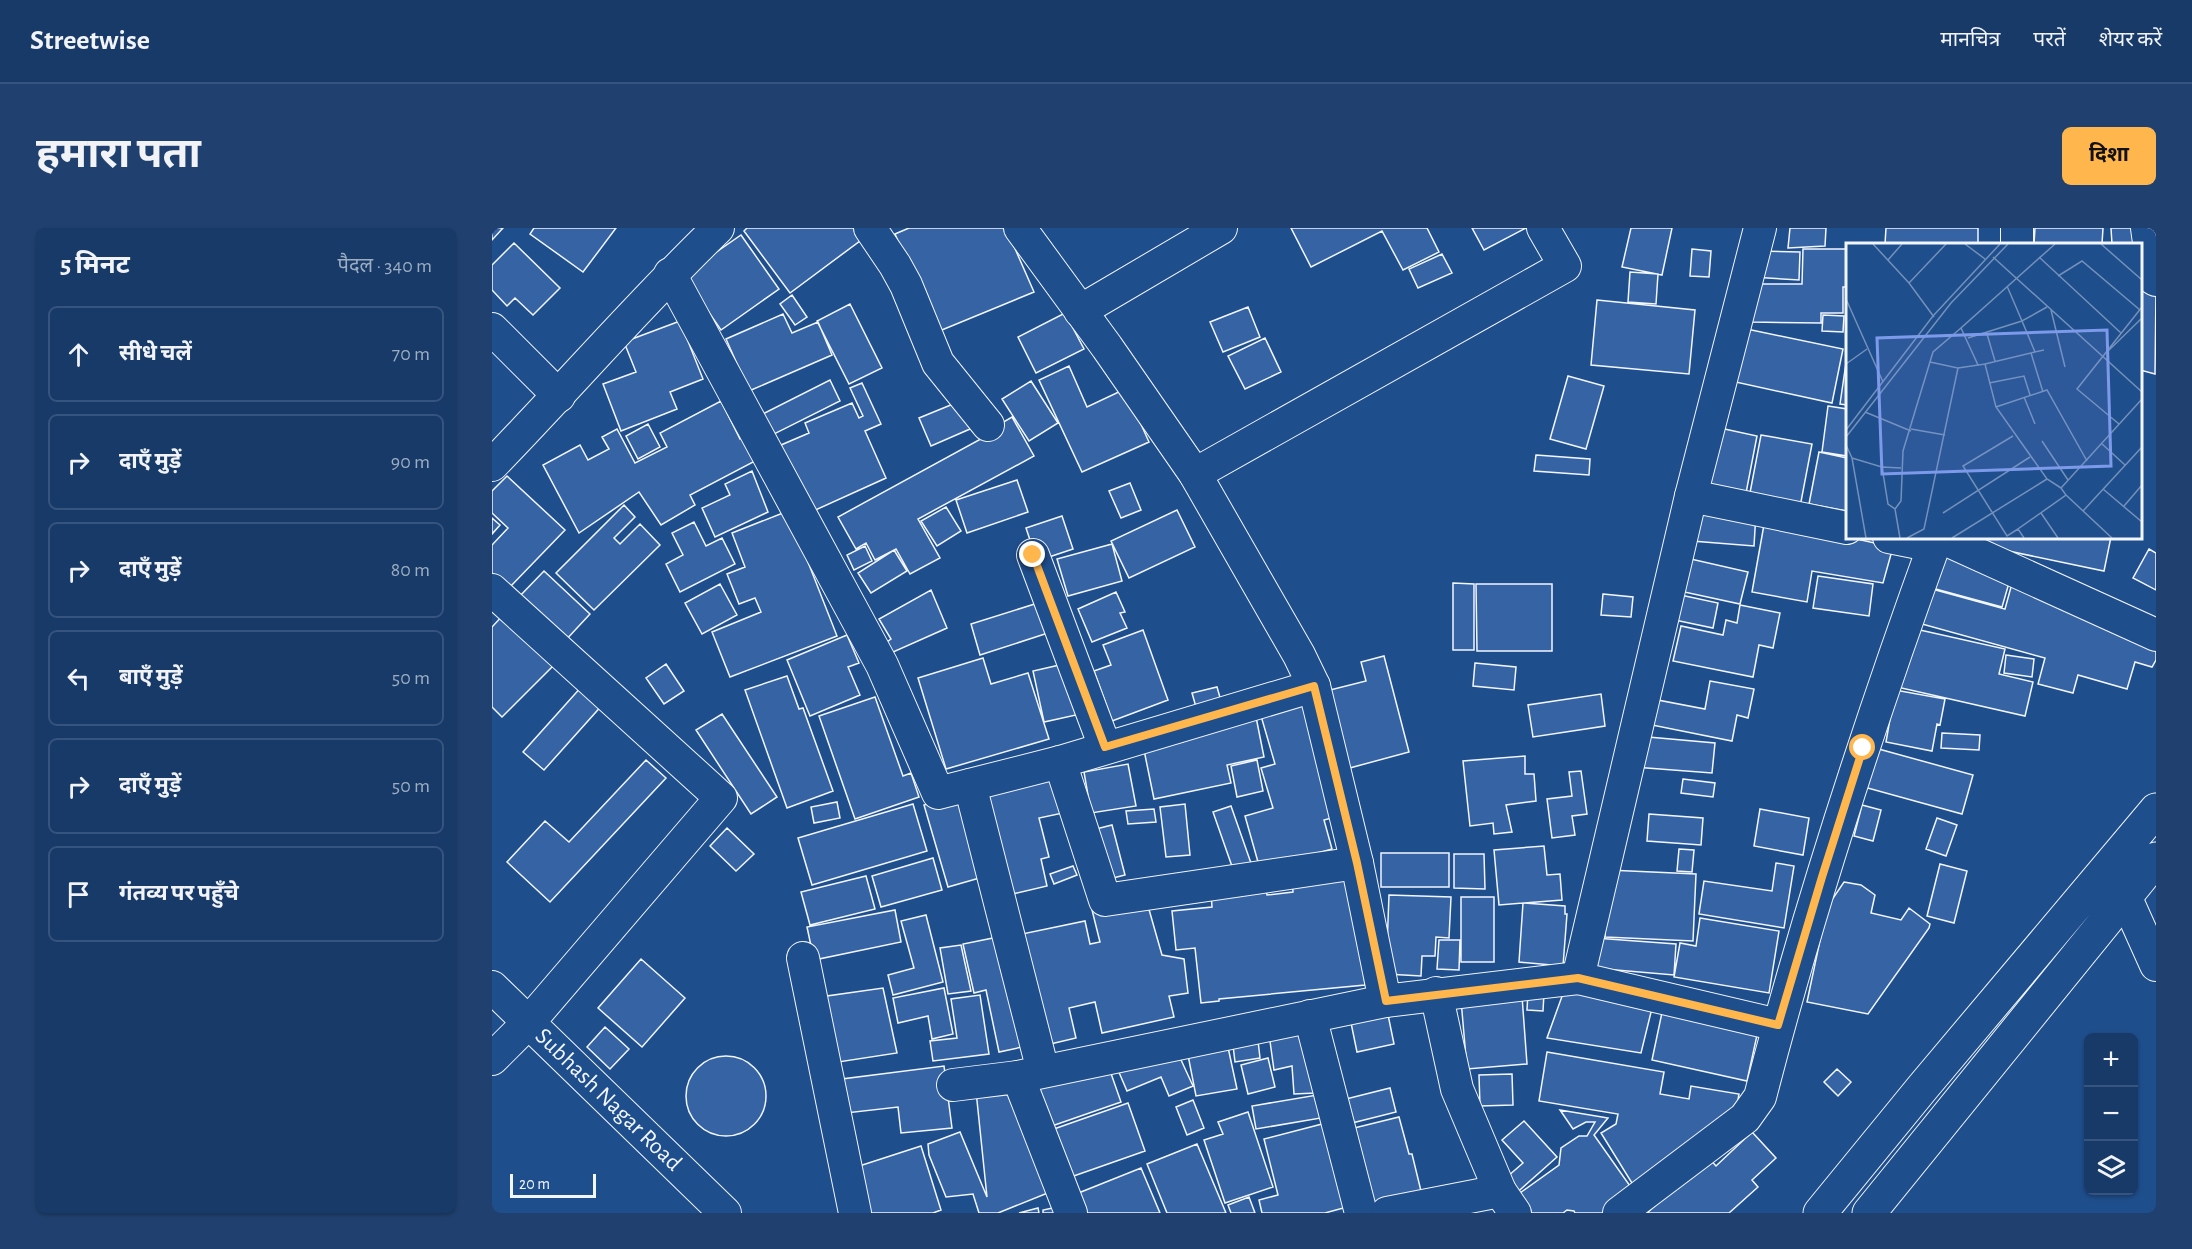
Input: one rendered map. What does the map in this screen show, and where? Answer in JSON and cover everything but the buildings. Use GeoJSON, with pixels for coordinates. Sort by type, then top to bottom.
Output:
{"type":"FeatureCollection","features":[{"type":"Feature","properties":{"kind":"main road"},"geometry":{"type":"LineString","coordinates":[[1820,1213],[1930,1078],[2156,810]]}},
{"type":"Feature","properties":{"kind":"main road"},"geometry":{"type":"LineString","coordinates":[[1869,1213],[2156,859]]}},
{"type":"Feature","properties":{"kind":"street"},"geometry":{"type":"LineString","coordinates":[[492,465],[559,396],[670,274],[718,228]]}},
{"type":"Feature","properties":{"kind":"street"},"geometry":{"type":"LineString","coordinates":[[870,228],[906,285],[939,363],[988,425]]}},
{"type":"Feature","properties":{"kind":"street"},"geometry":{"type":"LineString","coordinates":[[1020,228],[1195,474],[1299,655],[1314,686],[1357,863],[1386,1001]]}},
{"type":"Feature","properties":{"kind":"street"},"geometry":{"type":"LineString","coordinates":[[1080,311],[1221,228]]}},
{"type":"Feature","properties":{"kind":"street"},"geometry":{"type":"LineString","coordinates":[[1195,474],[1565,266],[1543,228]]}},
{"type":"Feature","properties":{"kind":"street"},"geometry":{"type":"LineString","coordinates":[[1578,978],[1691,496],[1760,228]]}},
{"type":"Feature","properties":{"kind":"street"},"geometry":{"type":"LineString","coordinates":[[2148,228],[2150,279]]}},
{"type":"Feature","properties":{"kind":"street"},"geometry":{"type":"LineString","coordinates":[[670,274],[882,665],[938,793],[1060,762],[1314,686]]}},
{"type":"Feature","properties":{"kind":"street"},"geometry":{"type":"LineString","coordinates":[[492,329],[559,396]]}},
{"type":"Feature","properties":{"kind":"street"},"geometry":{"type":"LineString","coordinates":[[1691,496],[1846,528]]}},
{"type":"Feature","properties":{"kind":"street"},"geometry":{"type":"LineString","coordinates":[[1905,538],[1937,540],[2156,635]]}},
{"type":"Feature","properties":{"kind":"street"},"geometry":{"type":"LineString","coordinates":[[1619,1213],[1745,1118],[1760,1097],[1778,1025],[1822,877],[1863,748],[1937,540]]}},
{"type":"Feature","properties":{"kind":"street"},"geometry":{"type":"LineString","coordinates":[[1033,555],[1105,747]]}},
{"type":"Feature","properties":{"kind":"street"},"geometry":{"type":"LineString","coordinates":[[492,590],[722,798],[528,1022],[492,1056]]}},
{"type":"Feature","properties":{"kind":"street"},"geometry":{"type":"LineString","coordinates":[[1060,762],[1105,900],[1357,863]]}},
{"type":"Feature","properties":{"kind":"street"},"geometry":{"type":"LineString","coordinates":[[970,785],[1031,1074],[1071,1213]]}},
{"type":"Feature","properties":{"kind":"street"},"geometry":{"type":"LineString","coordinates":[[2125,896],[2156,965]]}},
{"type":"Feature","properties":{"kind":"street"},"geometry":{"type":"LineString","coordinates":[[803,958],[855,1213]]}},
{"type":"Feature","properties":{"kind":"street"},"geometry":{"type":"LineString","coordinates":[[953,1085],[1031,1074],[1386,1001],[1436,993],[1578,978],[1778,1025]]}},
{"type":"Feature","properties":{"kind":"street","name":"Subhash Nagar Road"},"geometry":{"type":"LineString","coordinates":[[492,987],[724,1213]]}},
{"type":"Feature","properties":{"kind":"street"},"geometry":{"type":"LineString","coordinates":[[1387,1213],[1508,1202],[1457,1089],[1436,993]]}},
{"type":"Feature","properties":{"kind":"street"},"geometry":{"type":"LineString","coordinates":[[1310,1016],[1361,1213]]}},
{"type":"Feature","properties":{"kind":"route"},"geometry":{"type":"LineString","coordinates":[[1033,555],[1105,747],[1314,686],[1357,863],[1386,1001],[1436,993],[1578,978],[1778,1025],[1863,748]]}}]}
